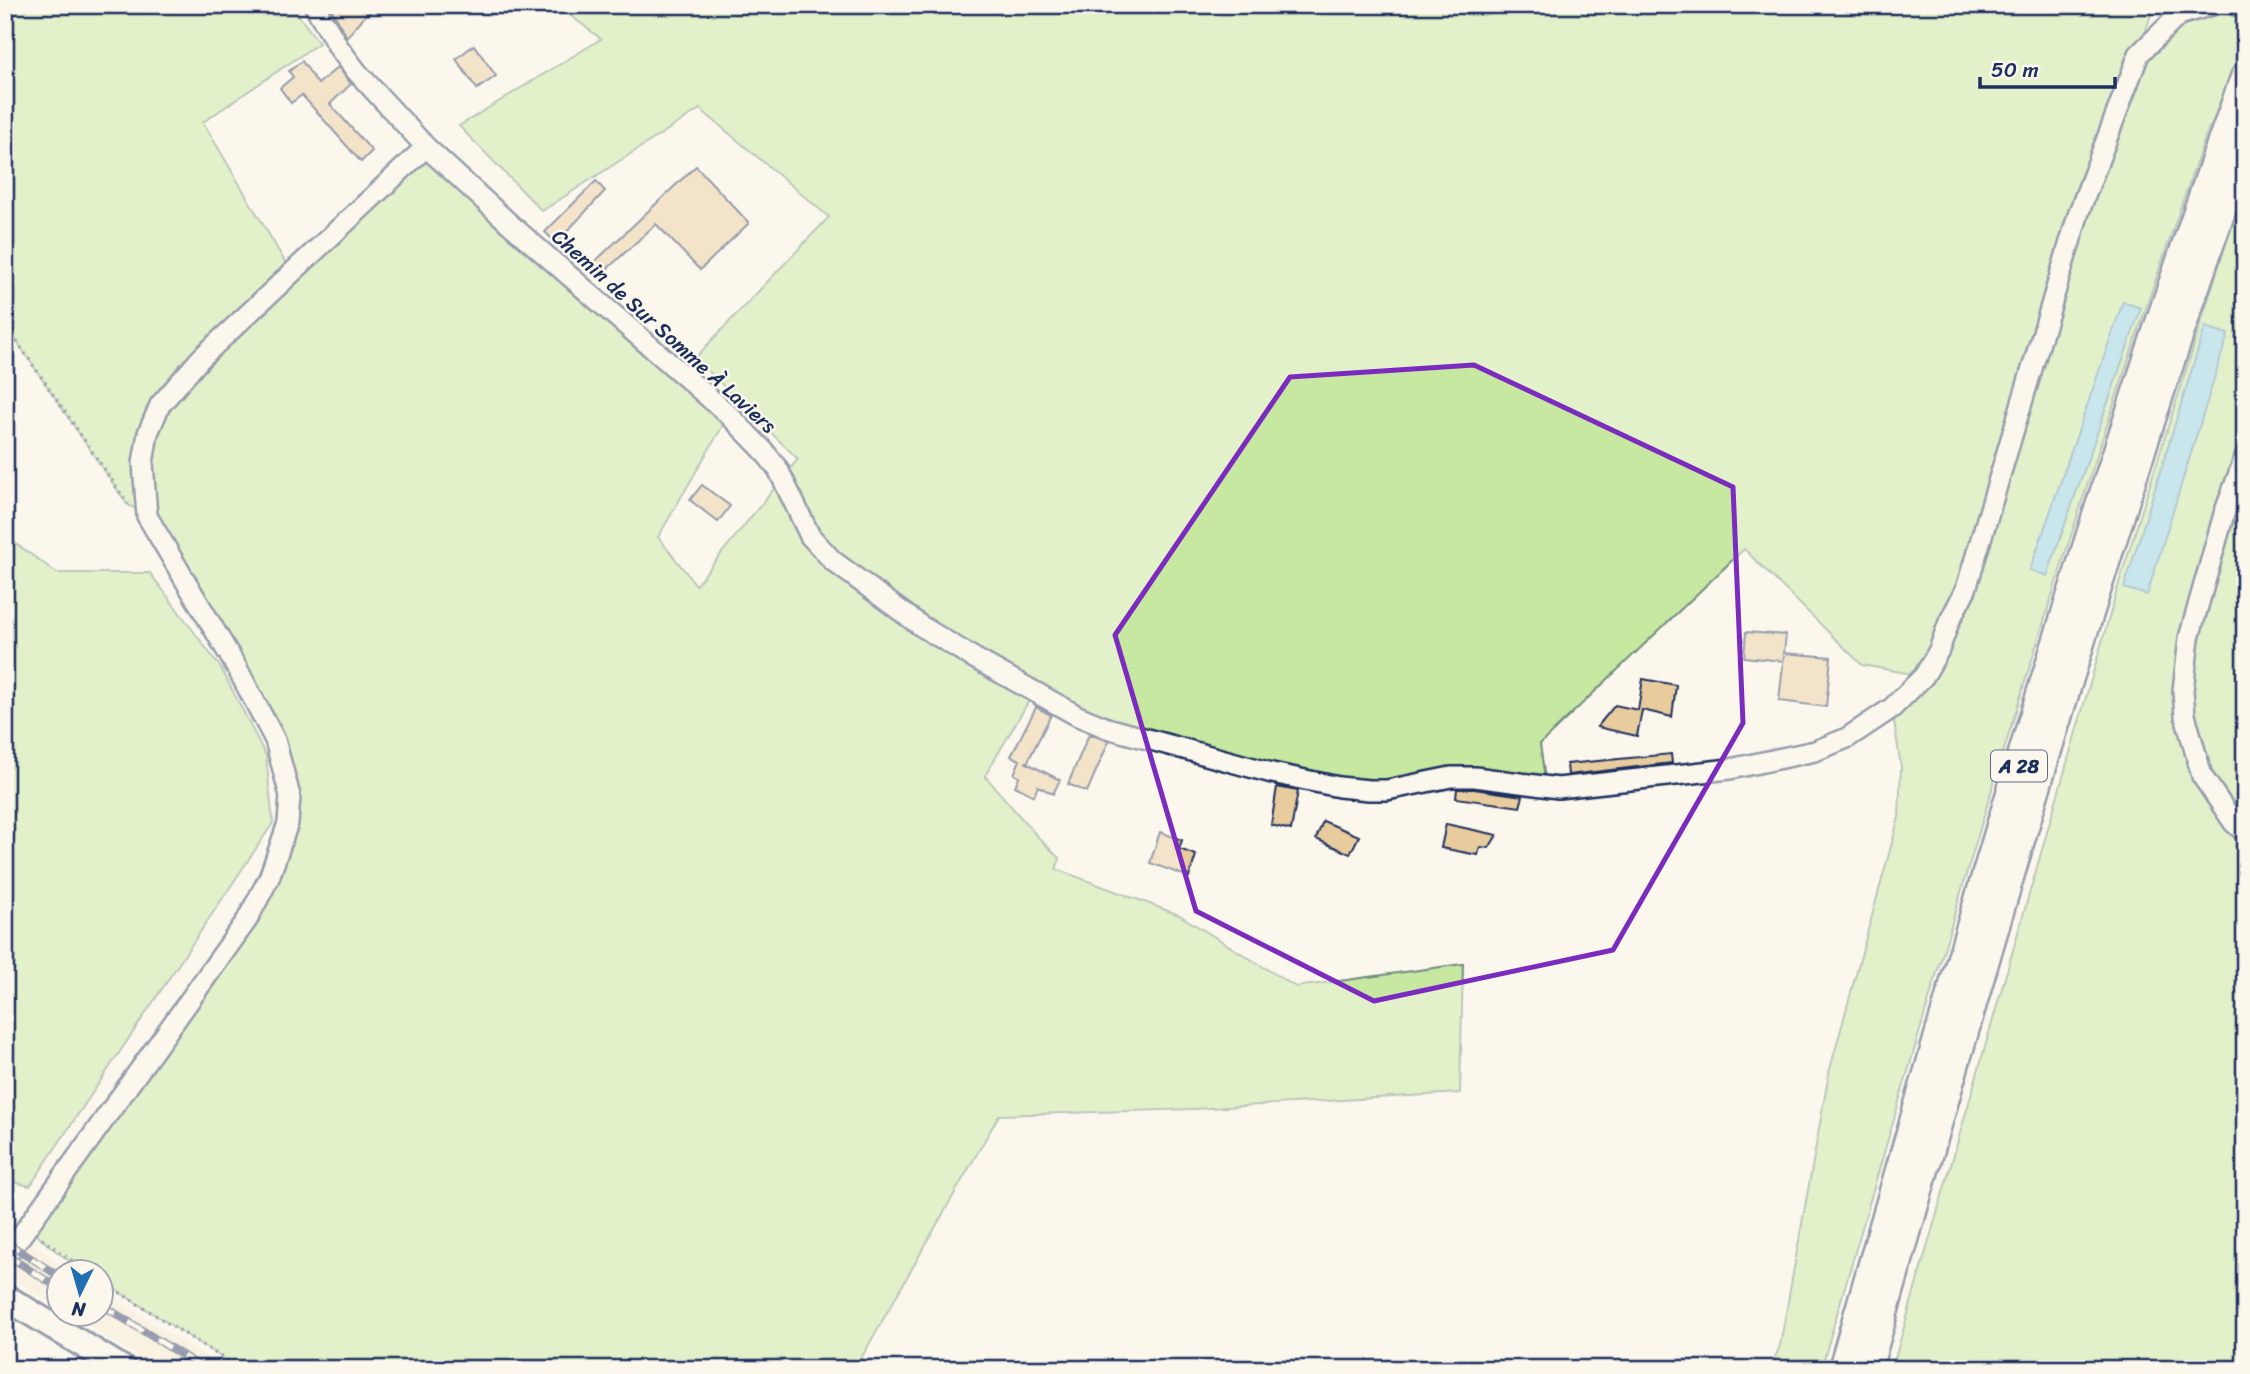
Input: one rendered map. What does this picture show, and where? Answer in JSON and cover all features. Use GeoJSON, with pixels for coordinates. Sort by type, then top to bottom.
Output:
{"type":"FeatureCollection","features":[{"type":"Feature","properties":{"kind":"highway","name":"A 28"},"geometry":{"type":"LineString","coordinates":[[1867,1369],[2039,780],[2168,366],[2223,172],[2245,78]]}},
{"type":"Feature","properties":{"kind":"highway","name":"A 28"},"geometry":{"type":"LineString","coordinates":[[1843,1369],[2026,743],[2104,492],[2223,172],[2245,142]]}},
{"type":"Feature","properties":{"kind":"main road"},"geometry":{"type":"LineString","coordinates":[[5,1297],[123,1369]]}},
{"type":"Feature","properties":{"kind":"street","name":"Chemin de Sur Somme À Laviers"},"geometry":{"type":"LineString","coordinates":[[314,5],[339,48],[426,147],[755,441],[778,470],[810,536],[833,561],[921,626],[974,659],[1078,716],[1143,740],[1272,773],[1339,787],[1368,790],[1387,790],[1451,777],[1475,777],[1558,788],[1730,769],[1815,751],[1847,738],[1892,708],[1924,676],[1939,650],[1949,622],[1966,589],[2079,212],[2139,54],[2179,15],[2212,5]]}},
{"type":"Feature","properties":{"kind":"street"},"geometry":{"type":"LineString","coordinates":[[2235,5],[2245,6]]}},
{"type":"Feature","properties":{"kind":"street"},"geometry":{"type":"LineString","coordinates":[[5,1258],[247,920],[269,878],[288,823],[290,796],[275,740],[237,668],[147,516],[143,463],[148,433],[160,405],[201,358],[426,147]]}},
{"type":"Feature","properties":{"kind":"street"},"geometry":{"type":"LineString","coordinates":[[2239,827],[2202,776],[2185,715],[2183,691],[2189,638],[2224,514],[2245,457]]}},
{"type":"Feature","properties":{"kind":"path"},"geometry":{"type":"LineString","coordinates":[[5,324],[127,504],[147,516]]}},
{"type":"Feature","properties":{"kind":"path"},"geometry":{"type":"LineString","coordinates":[[28,1228],[69,1258]]}},
{"type":"Feature","properties":{"kind":"path"},"geometry":{"type":"LineString","coordinates":[[116,1290],[240,1369]]}},
{"type":"Feature","properties":{"kind":"highlighted area"},"geometry":{"type":"Polygon","coordinates":[[[1474,365],[1733,487],[1743,723],[1613,950],[1374,1001],[1196,911],[1115,635],[1290,377],[1474,365]]]}},
{"type":"Feature","properties":{"kind":"shaded area"},"geometry":{"type":"Polygon","coordinates":[[[32,1243],[52,1258],[46,1258],[46,1299],[9,1276],[5,1280],[5,1272],[9,1275],[32,1243]]]}},
{"type":"Feature","properties":{"kind":"shaded area"},"geometry":{"type":"Polygon","coordinates":[[[116,1300],[225,1369],[158,1369],[92,1328],[116,1328],[116,1300]]]}},
{"type":"Feature","properties":{"kind":"green space"},"geometry":{"type":"Polygon","coordinates":[[[5,5],[291,5],[319,43],[203,122],[291,272],[426,147],[729,415],[658,537],[696,585],[798,459],[695,358],[829,217],[700,109],[542,211],[459,126],[601,39],[557,5],[2154,5],[2139,52],[2179,15],[2212,5],[2245,6],[2245,143],[2209,127],[2155,280],[2006,745],[1821,1369],[1770,1369],[1780,1346],[1829,1073],[1899,817],[1901,767],[1892,708],[1923,676],[1862,665],[1744,549],[1540,744],[1546,786],[1514,782],[1387,790],[1144,740],[1034,692],[985,776],[1060,859],[1056,869],[1179,915],[1296,987],[1463,964],[1460,1093],[1193,1109],[999,1115],[855,1369],[240,1369],[116,1290],[116,1258],[65,1258],[28,1228],[227,949],[288,823],[275,740],[147,516],[127,504],[5,324],[5,5]]]}},
{"type":"Feature","properties":{"kind":"green space"},"geometry":{"type":"Polygon","coordinates":[[[2243,189],[2245,1369],[1892,1369],[2119,583],[2243,189]]]}},
{"type":"Feature","properties":{"kind":"green space"},"geometry":{"type":"Polygon","coordinates":[[[5,536],[57,573],[150,573],[221,668],[266,756],[273,823],[30,1186],[5,1180],[5,536]]]}},
{"type":"Feature","properties":{"kind":"water"},"geometry":{"type":"Polygon","coordinates":[[[2123,302],[2141,308],[2047,576],[2030,570],[2123,302]]]}},
{"type":"Feature","properties":{"kind":"water"},"geometry":{"type":"Polygon","coordinates":[[[2205,327],[2228,334],[2147,595],[2124,588],[2205,327]]]}},
{"type":"Feature","properties":{"kind":"building"},"geometry":{"type":"Polygon","coordinates":[[[329,5],[379,5],[364,17],[347,37],[329,5]]]}},
{"type":"Feature","properties":{"kind":"building"},"geometry":{"type":"Polygon","coordinates":[[[474,45],[496,76],[477,89],[456,59],[474,45]]]}},
{"type":"Feature","properties":{"kind":"building"},"geometry":{"type":"Polygon","coordinates":[[[302,61],[318,84],[338,67],[351,84],[330,104],[372,151],[361,162],[302,95],[291,103],[280,88],[293,77],[289,71],[302,61]]]}},
{"type":"Feature","properties":{"kind":"building"},"geometry":{"type":"Polygon","coordinates":[[[696,166],[749,223],[700,270],[656,224],[605,271],[586,270],[696,166]]]}},
{"type":"Feature","properties":{"kind":"building"},"geometry":{"type":"Polygon","coordinates":[[[596,181],[605,191],[556,243],[545,232],[596,181]]]}},
{"type":"Feature","properties":{"kind":"building"},"geometry":{"type":"Polygon","coordinates":[[[702,485],[730,506],[718,522],[690,500],[702,485]]]}},
{"type":"Feature","properties":{"kind":"building"},"geometry":{"type":"Polygon","coordinates":[[[1746,632],[1786,635],[1784,653],[1831,657],[1826,707],[1779,701],[1784,655],[1783,661],[1744,657],[1746,632]]]}},
{"type":"Feature","properties":{"kind":"building"},"geometry":{"type":"Polygon","coordinates":[[[1643,679],[1676,685],[1672,717],[1642,710],[1637,736],[1597,727],[1615,705],[1638,710],[1643,679]]]}},
{"type":"Feature","properties":{"kind":"building"},"geometry":{"type":"Polygon","coordinates":[[[1036,707],[1051,715],[1027,763],[1025,762],[1060,780],[1053,794],[1038,786],[1034,796],[1015,786],[1019,777],[1014,774],[1020,760],[1011,756],[1036,707]]]}},
{"type":"Feature","properties":{"kind":"building"},"geometry":{"type":"Polygon","coordinates":[[[1089,734],[1109,741],[1087,792],[1068,784],[1089,734]]]}},
{"type":"Feature","properties":{"kind":"building"},"geometry":{"type":"Polygon","coordinates":[[[1671,754],[1672,763],[1568,775],[1567,764],[1671,754]]]}},
{"type":"Feature","properties":{"kind":"building"},"geometry":{"type":"Polygon","coordinates":[[[1277,787],[1298,791],[1291,830],[1271,825],[1277,787]]]}},
{"type":"Feature","properties":{"kind":"building"},"geometry":{"type":"Polygon","coordinates":[[[1457,789],[1523,796],[1520,807],[1456,798],[1457,789]]]}},
{"type":"Feature","properties":{"kind":"building"},"geometry":{"type":"Polygon","coordinates":[[[1323,821],[1359,836],[1350,854],[1316,839],[1323,821]]]}},
{"type":"Feature","properties":{"kind":"building"},"geometry":{"type":"Polygon","coordinates":[[[1446,824],[1497,835],[1489,848],[1480,847],[1478,855],[1441,848],[1446,824]]]}},
{"type":"Feature","properties":{"kind":"building"},"geometry":{"type":"Polygon","coordinates":[[[1160,832],[1182,840],[1179,849],[1196,855],[1189,877],[1150,863],[1160,832]]]}},
{"type":"Feature","properties":{"kind":"railway"},"geometry":{"type":"LineString","coordinates":[[5,1241],[46,1268]]}},
{"type":"Feature","properties":{"kind":"railway"},"geometry":{"type":"LineString","coordinates":[[5,1254],[46,1280]]}},
{"type":"Feature","properties":{"kind":"railway"},"geometry":{"type":"LineString","coordinates":[[116,1314],[204,1369]]}}]}
